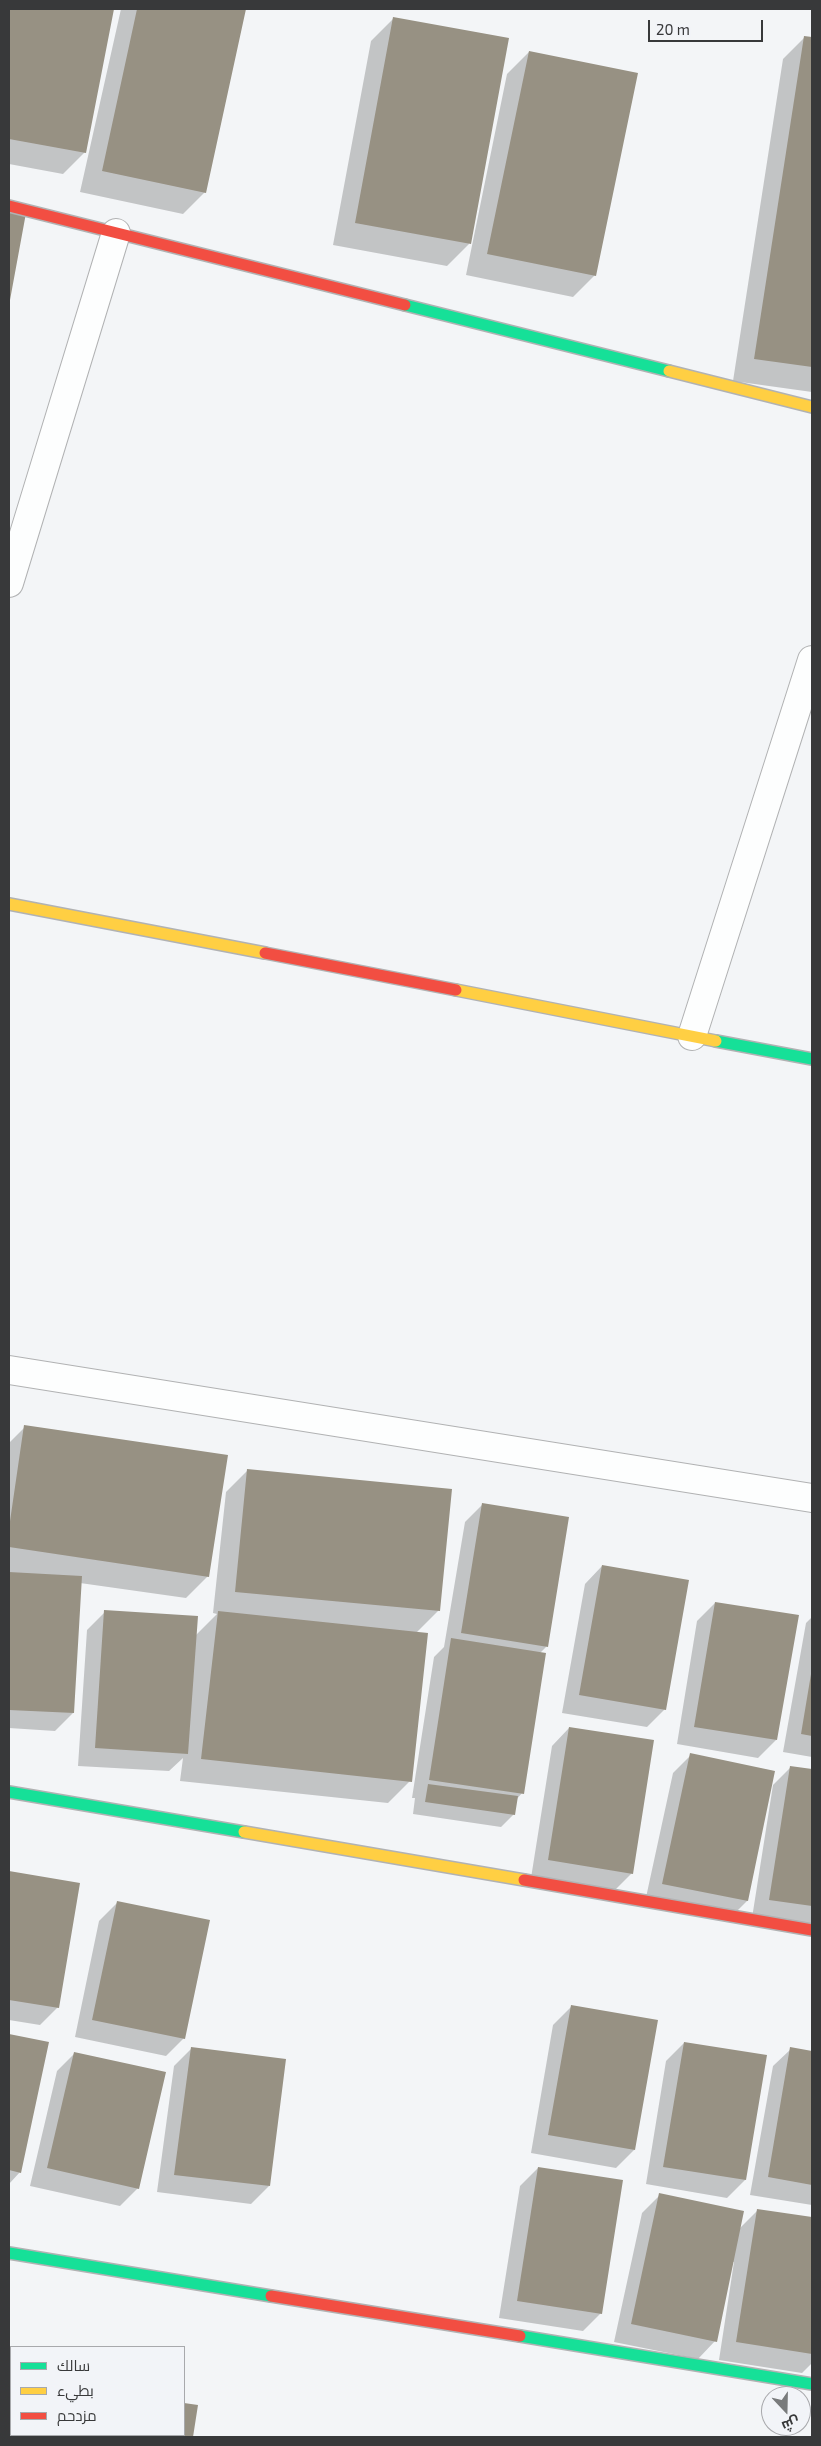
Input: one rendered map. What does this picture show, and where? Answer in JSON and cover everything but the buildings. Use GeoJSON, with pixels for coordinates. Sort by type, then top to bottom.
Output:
{"type":"FeatureCollection","features":[{"type":"Feature","properties":{"kind":"street"},"geometry":{"type":"LineString","coordinates":[[9,206],[812,407]]}},
{"type":"Feature","properties":{"kind":"street"},"geometry":{"type":"LineString","coordinates":[[9,583],[116,232]]}},
{"type":"Feature","properties":{"kind":"street"},"geometry":{"type":"LineString","coordinates":[[692,1036],[812,660]]}},
{"type":"Feature","properties":{"kind":"street"},"geometry":{"type":"LineString","coordinates":[[9,904],[812,1059]]}},
{"type":"Feature","properties":{"kind":"street"},"geometry":{"type":"LineString","coordinates":[[9,1370],[812,1498]]}},
{"type":"Feature","properties":{"kind":"street"},"geometry":{"type":"LineString","coordinates":[[9,1792],[812,1930]]}},
{"type":"Feature","properties":{"kind":"street"},"geometry":{"type":"LineString","coordinates":[[9,2253],[812,2384]]}},
{"type":"Feature","properties":{"kind":"traffic: fast"},"geometry":{"type":"LineString","coordinates":[[405,305],[669,371]]}},
{"type":"Feature","properties":{"kind":"traffic: fast"},"geometry":{"type":"LineString","coordinates":[[716,1041],[812,1059]]}},
{"type":"Feature","properties":{"kind":"traffic: fast"},"geometry":{"type":"LineString","coordinates":[[9,1792],[244,1832]]}},
{"type":"Feature","properties":{"kind":"traffic: fast"},"geometry":{"type":"LineString","coordinates":[[9,2253],[271,2296]]}},
{"type":"Feature","properties":{"kind":"traffic: fast"},"geometry":{"type":"LineString","coordinates":[[520,2336],[812,2384]]}},
{"type":"Feature","properties":{"kind":"traffic: slow"},"geometry":{"type":"LineString","coordinates":[[669,371],[812,407]]}},
{"type":"Feature","properties":{"kind":"traffic: slow"},"geometry":{"type":"LineString","coordinates":[[9,904],[265,953]]}},
{"type":"Feature","properties":{"kind":"traffic: slow"},"geometry":{"type":"LineString","coordinates":[[456,990],[716,1041]]}},
{"type":"Feature","properties":{"kind":"traffic: slow"},"geometry":{"type":"LineString","coordinates":[[244,1832],[524,1880]]}},
{"type":"Feature","properties":{"kind":"traffic: jam"},"geometry":{"type":"LineString","coordinates":[[9,206],[405,305]]}},
{"type":"Feature","properties":{"kind":"traffic: jam"},"geometry":{"type":"LineString","coordinates":[[265,953],[456,990]]}},
{"type":"Feature","properties":{"kind":"traffic: jam"},"geometry":{"type":"LineString","coordinates":[[524,1880],[812,1930]]}},
{"type":"Feature","properties":{"kind":"traffic: jam"},"geometry":{"type":"LineString","coordinates":[[271,2296],[520,2336]]}}]}
